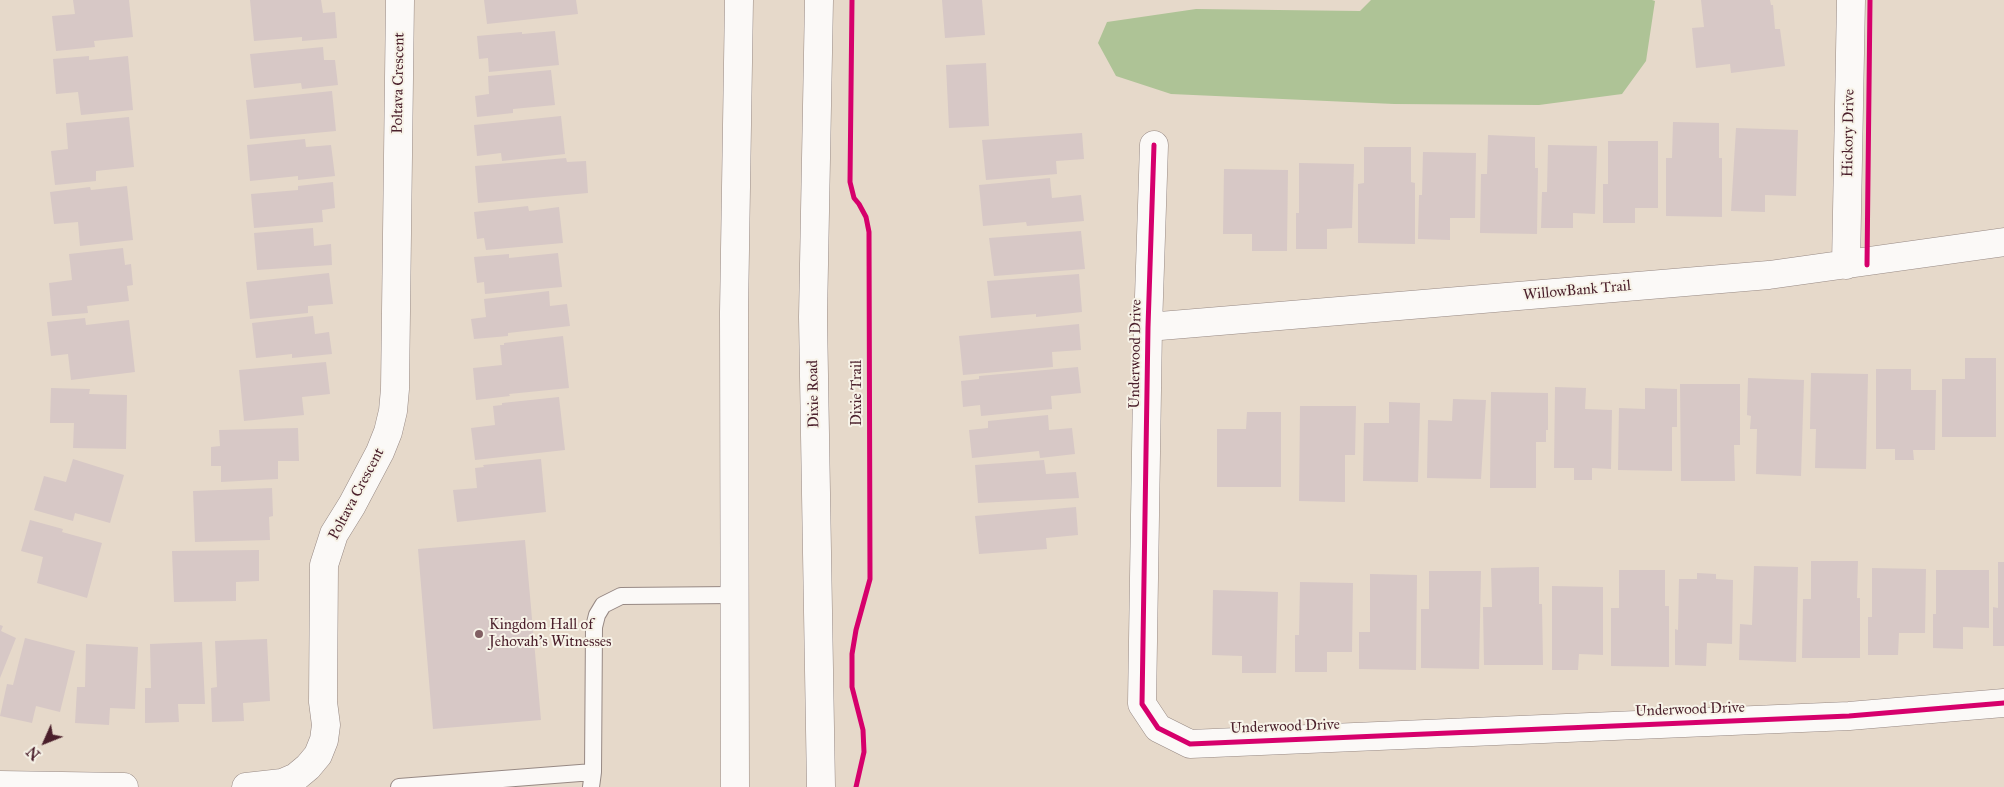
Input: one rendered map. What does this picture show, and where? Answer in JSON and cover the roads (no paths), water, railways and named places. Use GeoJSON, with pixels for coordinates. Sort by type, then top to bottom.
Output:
{"type":"FeatureCollection","features":[{"type":"Feature","properties":{"kind":"street","name":"Poltava Crescent"},"geometry":{"type":"LineString","coordinates":[[246,787],[282,783],[296,777],[318,755],[324,740],[326,725],[323,692],[324,565],[334,534],[352,505],[380,452],[388,432],[393,411],[395,389],[400,0]]}},
{"type":"Feature","properties":{"kind":"street"},"geometry":{"type":"LineString","coordinates":[[735,787],[734,312],[739,0]]}},
{"type":"Feature","properties":{"kind":"street","name":"Dixie Road"},"geometry":{"type":"LineString","coordinates":[[819,0],[813,317],[816,594],[821,787]]}},
{"type":"Feature","properties":{"kind":"street","name":"Hickory Drive"},"geometry":{"type":"LineString","coordinates":[[1846,265],[1851,0]]}},
{"type":"Feature","properties":{"kind":"street","name":"Underwood Drive"},"geometry":{"type":"LineString","coordinates":[[1154,145],[1148,327],[1142,704],[1158,728],[1190,744],[1839,716],[2004,703]]}},
{"type":"Feature","properties":{"kind":"street","name":"WillowBank Trail"},"geometry":{"type":"LineString","coordinates":[[1148,327],[1759,276],[2004,242]]}},
{"type":"Feature","properties":{"kind":"street"},"geometry":{"type":"LineString","coordinates":[[0,785],[124,787]]}},
{"type":"Feature","properties":{"kind":"lane"},"geometry":{"type":"LineString","coordinates":[[399,787],[592,779],[594,627],[597,615],[603,605],[621,596],[734,595]]}},
{"type":"Feature","properties":{"kind":"place","name":"Kingdom Hall of Jehovah's Witnesses"},"geometry":{"type":"Point","coordinates":[479,634]}}]}
